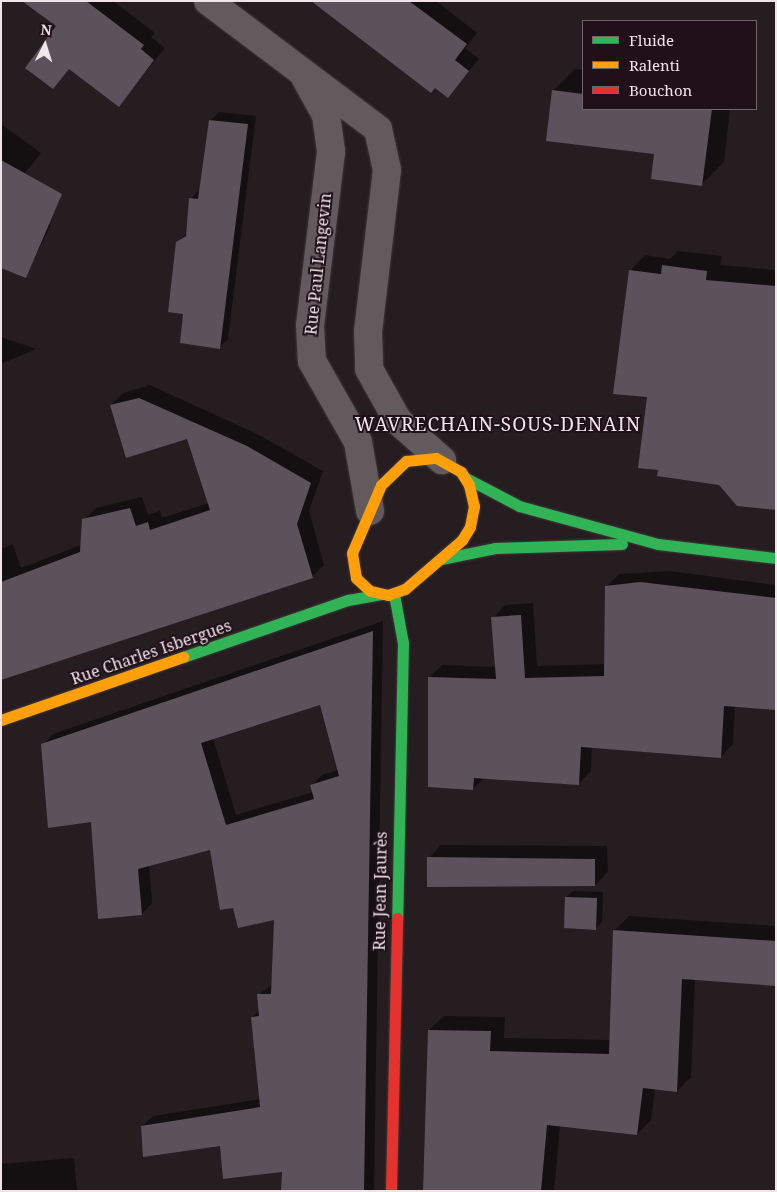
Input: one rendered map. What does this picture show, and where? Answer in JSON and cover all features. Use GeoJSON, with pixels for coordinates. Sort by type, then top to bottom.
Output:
{"type":"FeatureCollection","features":[{"type":"Feature","properties":{"kind":"main road"},"geometry":{"type":"LineString","coordinates":[[343,570],[370,511],[394,468],[421,458],[442,460],[466,478],[520,506],[658,544]]}},
{"type":"Feature","properties":{"kind":"main road"},"geometry":{"type":"LineString","coordinates":[[352,553],[360,583],[382,594],[394,594],[462,540],[472,520],[474,498],[466,478]]}},
{"type":"Feature","properties":{"kind":"main road"},"geometry":{"type":"LineString","coordinates":[[439,560],[495,548],[658,544],[776,558]]}},
{"type":"Feature","properties":{"kind":"main road"},"geometry":{"type":"LineString","coordinates":[[311,614],[328,594]]}},
{"type":"Feature","properties":{"kind":"main road","name":"Rue Charles Isbergues"},"geometry":{"type":"LineString","coordinates":[[1,720],[348,600],[382,594]]}},
{"type":"Feature","properties":{"kind":"main road","name":"Rue Jean Jaurès"},"geometry":{"type":"LineString","coordinates":[[391,1191],[403,643],[402,618],[394,594]]}},
{"type":"Feature","properties":{"kind":"street","name":"Rue Paul Langevin"},"geometry":{"type":"LineString","coordinates":[[208,1],[301,72],[370,119],[384,141],[387,170],[368,331],[369,369],[398,421],[442,460]]}},
{"type":"Feature","properties":{"kind":"street","name":"Rue Paul Langevin"},"geometry":{"type":"LineString","coordinates":[[301,72],[326,115],[331,152],[310,325],[312,361],[358,442],[370,511]]}},
{"type":"Feature","properties":{"kind":"building"},"geometry":{"type":"Polygon","coordinates":[[[22,1],[86,1],[144,45],[141,49],[154,60],[119,107],[69,69],[53,89],[25,68],[56,26],[22,1]]]}},
{"type":"Feature","properties":{"kind":"building"},"geometry":{"type":"Polygon","coordinates":[[[311,1],[409,1],[467,44],[455,60],[469,71],[448,98],[435,88],[431,93],[311,1]]]}},
{"type":"Feature","properties":{"kind":"building"},"geometry":{"type":"Polygon","coordinates":[[[552,90],[582,94],[582,110],[712,110],[702,186],[651,179],[654,154],[546,141],[552,90]]]}},
{"type":"Feature","properties":{"kind":"building"},"geometry":{"type":"Polygon","coordinates":[[[209,120],[248,124],[220,349],[180,343],[183,314],[168,312],[176,242],[186,236],[189,198],[198,199],[209,120]]]}},
{"type":"Feature","properties":{"kind":"building"},"geometry":{"type":"Polygon","coordinates":[[[1,160],[62,194],[26,278],[1,268],[1,160]]]}},
{"type":"Feature","properties":{"kind":"building"},"geometry":{"type":"Polygon","coordinates":[[[662,265],[707,271],[706,280],[776,286],[776,510],[737,506],[719,485],[657,476],[658,470],[638,468],[647,397],[613,394],[629,270],[661,274],[662,265]]]}},
{"type":"Feature","properties":{"kind":"building"},"geometry":{"type":"Polygon","coordinates":[[[139,398],[247,446],[311,483],[297,524],[313,578],[1,680],[1,582],[80,552],[82,519],[130,508],[136,526],[148,522],[150,530],[210,510],[187,439],[126,458],[110,405],[139,398]]]}},
{"type":"Feature","properties":{"kind":"building"},"geometry":{"type":"Polygon","coordinates":[[[640,582],[776,598],[776,710],[724,706],[721,758],[581,747],[579,785],[474,778],[473,790],[428,787],[428,677],[496,679],[491,617],[521,615],[525,678],[604,676],[605,586],[640,582]]]}},
{"type":"Feature","properties":{"kind":"building"},"geometry":{"type":"Polygon","coordinates":[[[373,631],[364,1191],[281,1191],[282,1172],[223,1179],[220,1146],[143,1157],[141,1126],[260,1107],[251,1017],[259,1016],[257,994],[271,994],[274,920],[238,928],[233,908],[220,910],[210,850],[138,869],[142,915],[98,919],[91,822],[48,828],[41,744],[373,631]],[[320,705],[201,743],[226,825],[314,799],[310,785],[339,776],[320,705]]]}},
{"type":"Feature","properties":{"kind":"building"},"geometry":{"type":"Polygon","coordinates":[[[427,857],[595,859],[595,886],[427,887],[427,857]]]}},
{"type":"Feature","properties":{"kind":"building"},"geometry":{"type":"Polygon","coordinates":[[[565,897],[597,898],[596,930],[564,928],[565,897]]]}},
{"type":"Feature","properties":{"kind":"building"},"geometry":{"type":"Polygon","coordinates":[[[613,930],[776,941],[776,986],[682,979],[677,1092],[643,1088],[637,1135],[547,1125],[541,1191],[423,1191],[428,1030],[491,1031],[490,1051],[609,1054],[613,930]]]}},
{"type":"Feature","properties":{"kind":"traffic: fast"},"geometry":{"type":"LineString","coordinates":[[466,478],[519,506],[658,544],[776,558]]}},
{"type":"Feature","properties":{"kind":"traffic: fast"},"geometry":{"type":"LineString","coordinates":[[441,559],[495,548],[622,544]]}},
{"type":"Feature","properties":{"kind":"traffic: fast"},"geometry":{"type":"LineString","coordinates":[[183,657],[348,600],[381,594]]}},
{"type":"Feature","properties":{"kind":"traffic: fast"},"geometry":{"type":"LineString","coordinates":[[394,594],[403,643],[397,918]]}},
{"type":"Feature","properties":{"kind":"traffic: slow"},"geometry":{"type":"LineString","coordinates":[[436,458],[461,472],[469,485],[474,506],[470,527],[462,540],[405,589],[388,595],[370,591],[356,578],[352,553],[381,485],[406,461],[436,458]]}},
{"type":"Feature","properties":{"kind":"traffic: slow"},"geometry":{"type":"LineString","coordinates":[[1,720],[183,657]]}},
{"type":"Feature","properties":{"kind":"traffic: jam"},"geometry":{"type":"LineString","coordinates":[[391,1191],[397,918]]}},
{"type":"Feature","properties":{"kind":"district","name":"WAVRECHAIN-SOUS-DENAIN"},"geometry":{"type":"Point","coordinates":[498,425]}}]}
